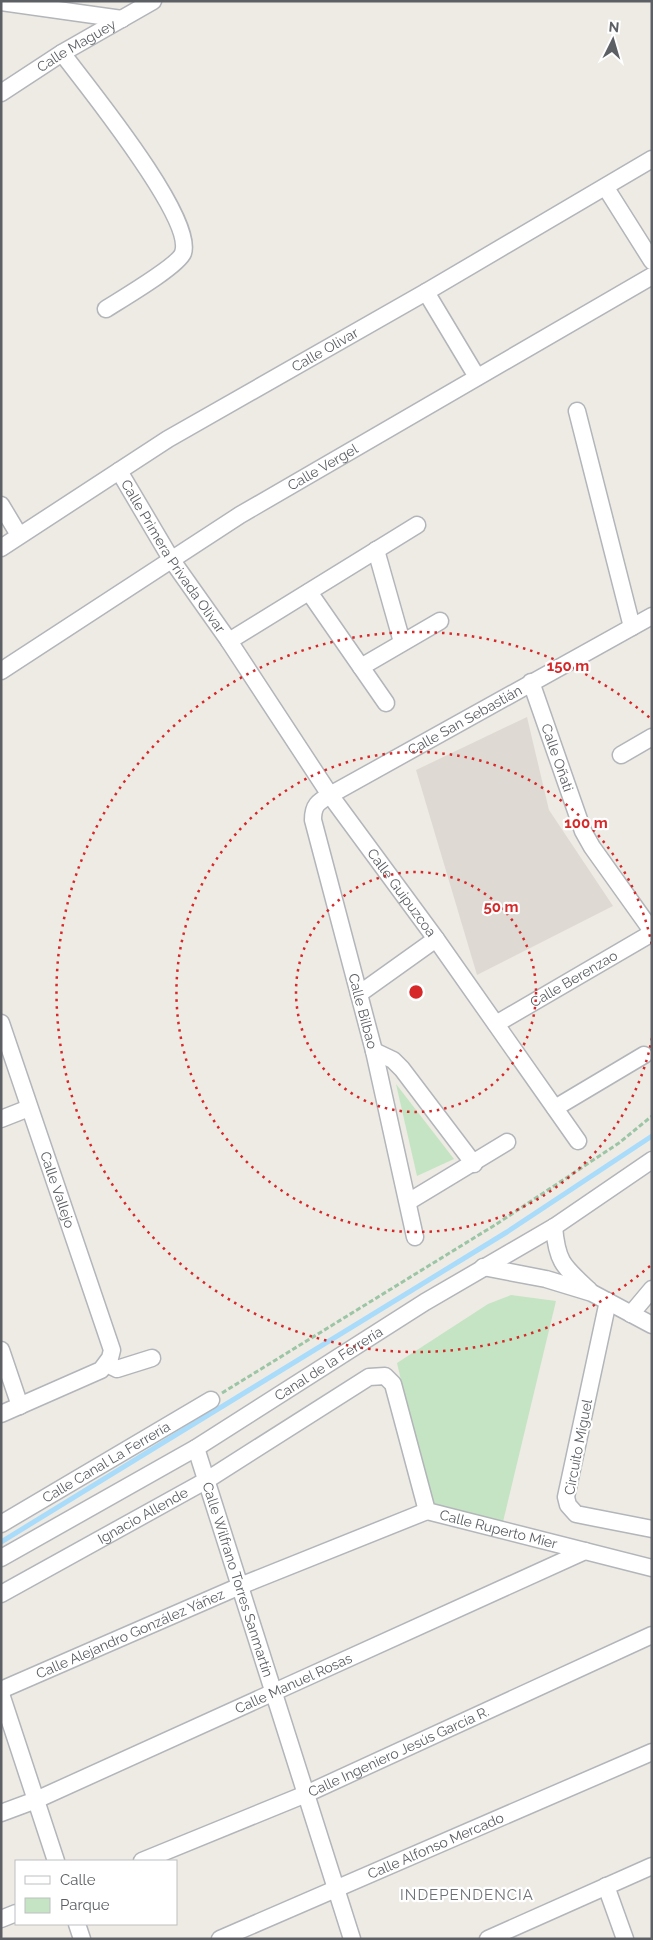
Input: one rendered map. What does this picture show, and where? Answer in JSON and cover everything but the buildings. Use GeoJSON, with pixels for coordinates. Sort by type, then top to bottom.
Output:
{"type":"FeatureCollection","features":[{"type":"Feature","properties":{"kind":"street","name":"Calle Maguey"},"geometry":{"type":"LineString","coordinates":[[1,93],[62,53],[154,1]]}},
{"type":"Feature","properties":{"kind":"street"},"geometry":{"type":"LineString","coordinates":[[1,2],[122,19]]}},
{"type":"Feature","properties":{"kind":"street"},"geometry":{"type":"LineString","coordinates":[[62,53],[125,136],[169,203],[178,220],[183,239],[183,253],[172,265],[106,309]]}},
{"type":"Feature","properties":{"kind":"street","name":"Calle Olivar"},"geometry":{"type":"LineString","coordinates":[[1,548],[168,439],[606,188],[652,159]]}},
{"type":"Feature","properties":{"kind":"street"},"geometry":{"type":"LineString","coordinates":[[606,188],[652,260]]}},
{"type":"Feature","properties":{"kind":"street","name":"Calle Vergel"},"geometry":{"type":"LineString","coordinates":[[1,671],[240,515],[652,276]]}},
{"type":"Feature","properties":{"kind":"street"},"geometry":{"type":"LineString","coordinates":[[426,292],[477,378]]}},
{"type":"Feature","properties":{"kind":"street"},"geometry":{"type":"LineString","coordinates":[[576,411],[632,627]]}},
{"type":"Feature","properties":{"kind":"street","name":"Calle Primera Privada Olivar"},"geometry":{"type":"LineString","coordinates":[[119,471],[171,559],[229,641]]}},
{"type":"Feature","properties":{"kind":"street"},"geometry":{"type":"LineString","coordinates":[[1,505],[19,535]]}},
{"type":"Feature","properties":{"kind":"street"},"geometry":{"type":"LineString","coordinates":[[229,641],[417,525]]}},
{"type":"Feature","properties":{"kind":"street"},"geometry":{"type":"LineString","coordinates":[[376,550],[402,642]]}},
{"type":"Feature","properties":{"kind":"street"},"geometry":{"type":"LineString","coordinates":[[309,592],[386,702]]}},
{"type":"Feature","properties":{"kind":"street","name":"Calle San Sebastián"},"geometry":{"type":"LineString","coordinates":[[330,795],[652,616]]}},
{"type":"Feature","properties":{"kind":"street"},"geometry":{"type":"LineString","coordinates":[[361,667],[440,621]]}},
{"type":"Feature","properties":{"kind":"street","name":"Calle Guipuzcoa"},"geometry":{"type":"LineString","coordinates":[[229,641],[330,795],[436,939],[578,1140]]}},
{"type":"Feature","properties":{"kind":"street","name":"Calle Oñati"},"geometry":{"type":"LineString","coordinates":[[531,682],[568,793],[583,831],[592,847],[652,932]]}},
{"type":"Feature","properties":{"kind":"street"},"geometry":{"type":"LineString","coordinates":[[621,755],[652,737]]}},
{"type":"Feature","properties":{"kind":"street","name":"Calle Bilbao"},"geometry":{"type":"LineString","coordinates":[[330,795],[316,803],[313,810],[313,820],[374,1051],[415,1237]]}},
{"type":"Feature","properties":{"kind":"street","name":"Calle Berenzao"},"geometry":{"type":"LineString","coordinates":[[496,1024],[652,932]]}},
{"type":"Feature","properties":{"kind":"street"},"geometry":{"type":"LineString","coordinates":[[359,994],[436,939]]}},
{"type":"Feature","properties":{"kind":"street","name":"Calle Vallejo"},"geometry":{"type":"LineString","coordinates":[[1,1023],[110,1342],[109,1361]]}},
{"type":"Feature","properties":{"kind":"street"},"geometry":{"type":"LineString","coordinates":[[374,1051],[393,1060],[402,1069],[474,1164]]}},
{"type":"Feature","properties":{"kind":"street"},"geometry":{"type":"LineString","coordinates":[[555,1108],[644,1055]]}},
{"type":"Feature","properties":{"kind":"street"},"geometry":{"type":"LineString","coordinates":[[1,1119],[29,1108]]}},
{"type":"Feature","properties":{"kind":"street"},"geometry":{"type":"LineString","coordinates":[[408,1202],[474,1164],[507,1142]]}},
{"type":"Feature","properties":{"kind":"street","name":"Canal de la Ferrería"},"geometry":{"type":"LineString","coordinates":[[1,1558],[196,1448],[376,1332],[483,1267],[554,1227],[652,1160]]}},
{"type":"Feature","properties":{"kind":"street"},"geometry":{"type":"LineString","coordinates":[[554,1227],[556,1251],[565,1268],[592,1293]]}},
{"type":"Feature","properties":{"kind":"street"},"geometry":{"type":"LineString","coordinates":[[483,1267],[546,1279],[592,1293],[652,1325]]}},
{"type":"Feature","properties":{"kind":"street"},"geometry":{"type":"LineString","coordinates":[[632,1314],[652,1289]]}},
{"type":"Feature","properties":{"kind":"street","name":"Circuito Miguel"},"geometry":{"type":"LineString","coordinates":[[608,1301],[566,1497],[568,1505],[576,1514],[652,1529]]}},
{"type":"Feature","properties":{"kind":"street"},"geometry":{"type":"LineString","coordinates":[[1,1350],[20,1406]]}},
{"type":"Feature","properties":{"kind":"street"},"geometry":{"type":"LineString","coordinates":[[1,1414],[101,1370],[109,1361],[117,1369],[152,1358]]}},
{"type":"Feature","properties":{"kind":"street","name":"Ignacio Allende"},"geometry":{"type":"LineString","coordinates":[[1,1594],[207,1480],[368,1377],[385,1376]]}},
{"type":"Feature","properties":{"kind":"street","name":"Calle Ruperto Mier"},"geometry":{"type":"LineString","coordinates":[[385,1376],[393,1384],[427,1511],[652,1568]]}},
{"type":"Feature","properties":{"kind":"street","name":"Calle Canal La Ferrería"},"geometry":{"type":"LineString","coordinates":[[1,1524],[212,1400]]}},
{"type":"Feature","properties":{"kind":"street","name":"Calle Wilfrano Torres Sanmartín"},"geometry":{"type":"LineString","coordinates":[[196,1448],[352,1939]]}},
{"type":"Feature","properties":{"kind":"street","name":"Calle Alejandro González Yáñez"},"geometry":{"type":"LineString","coordinates":[[1,1690],[240,1586],[427,1511]]}},
{"type":"Feature","properties":{"kind":"street","name":"Calle Manuel Rosas"},"geometry":{"type":"LineString","coordinates":[[1,1813],[36,1800],[585,1552]]}},
{"type":"Feature","properties":{"kind":"street","name":"Calle Ingeniero Jesús García R."},"geometry":{"type":"LineString","coordinates":[[144,1860],[306,1794],[652,1635]]}},
{"type":"Feature","properties":{"kind":"street"},"geometry":{"type":"LineString","coordinates":[[1,1694],[56,1860]]}},
{"type":"Feature","properties":{"kind":"street","name":"Calle Alfonso Mercado"},"geometry":{"type":"LineString","coordinates":[[220,1939],[336,1888],[650,1759]]}},
{"type":"Feature","properties":{"kind":"street"},"geometry":{"type":"LineString","coordinates":[[490,1938],[652,1866]]}},
{"type":"Feature","properties":{"kind":"street"},"geometry":{"type":"LineString","coordinates":[[606,1886],[625,1939]]}},
{"type":"Feature","properties":{"kind":"street"},"geometry":{"type":"LineString","coordinates":[[1,1919],[15,1912]]}},
{"type":"Feature","properties":{"kind":"street"},"geometry":{"type":"LineString","coordinates":[[77,1925],[82,1939]]}},
{"type":"Feature","properties":{"kind":"path"},"geometry":{"type":"LineString","coordinates":[[212,1400],[495,1225],[619,1143],[652,1116]]}},
{"type":"Feature","properties":{"kind":"shaded area"},"geometry":{"type":"Polygon","coordinates":[[[527,717],[549,810],[613,906],[477,975],[416,770],[527,717]]]}},
{"type":"Feature","properties":{"kind":"green space"},"geometry":{"type":"Polygon","coordinates":[[[396,1084],[454,1159],[417,1176],[396,1084]]]}},
{"type":"Feature","properties":{"kind":"green space"},"geometry":{"type":"Polygon","coordinates":[[[511,1295],[556,1301],[502,1526],[431,1509],[397,1363],[488,1304],[511,1295]]]}},
{"type":"Feature","properties":{"kind":"waterway"},"geometry":{"type":"LineString","coordinates":[[1,1542],[507,1232],[652,1136]]}},
{"type":"Feature","properties":{"kind":"district","name":"INDEPENDENCIA"},"geometry":{"type":"Point","coordinates":[467,1895]}}]}
